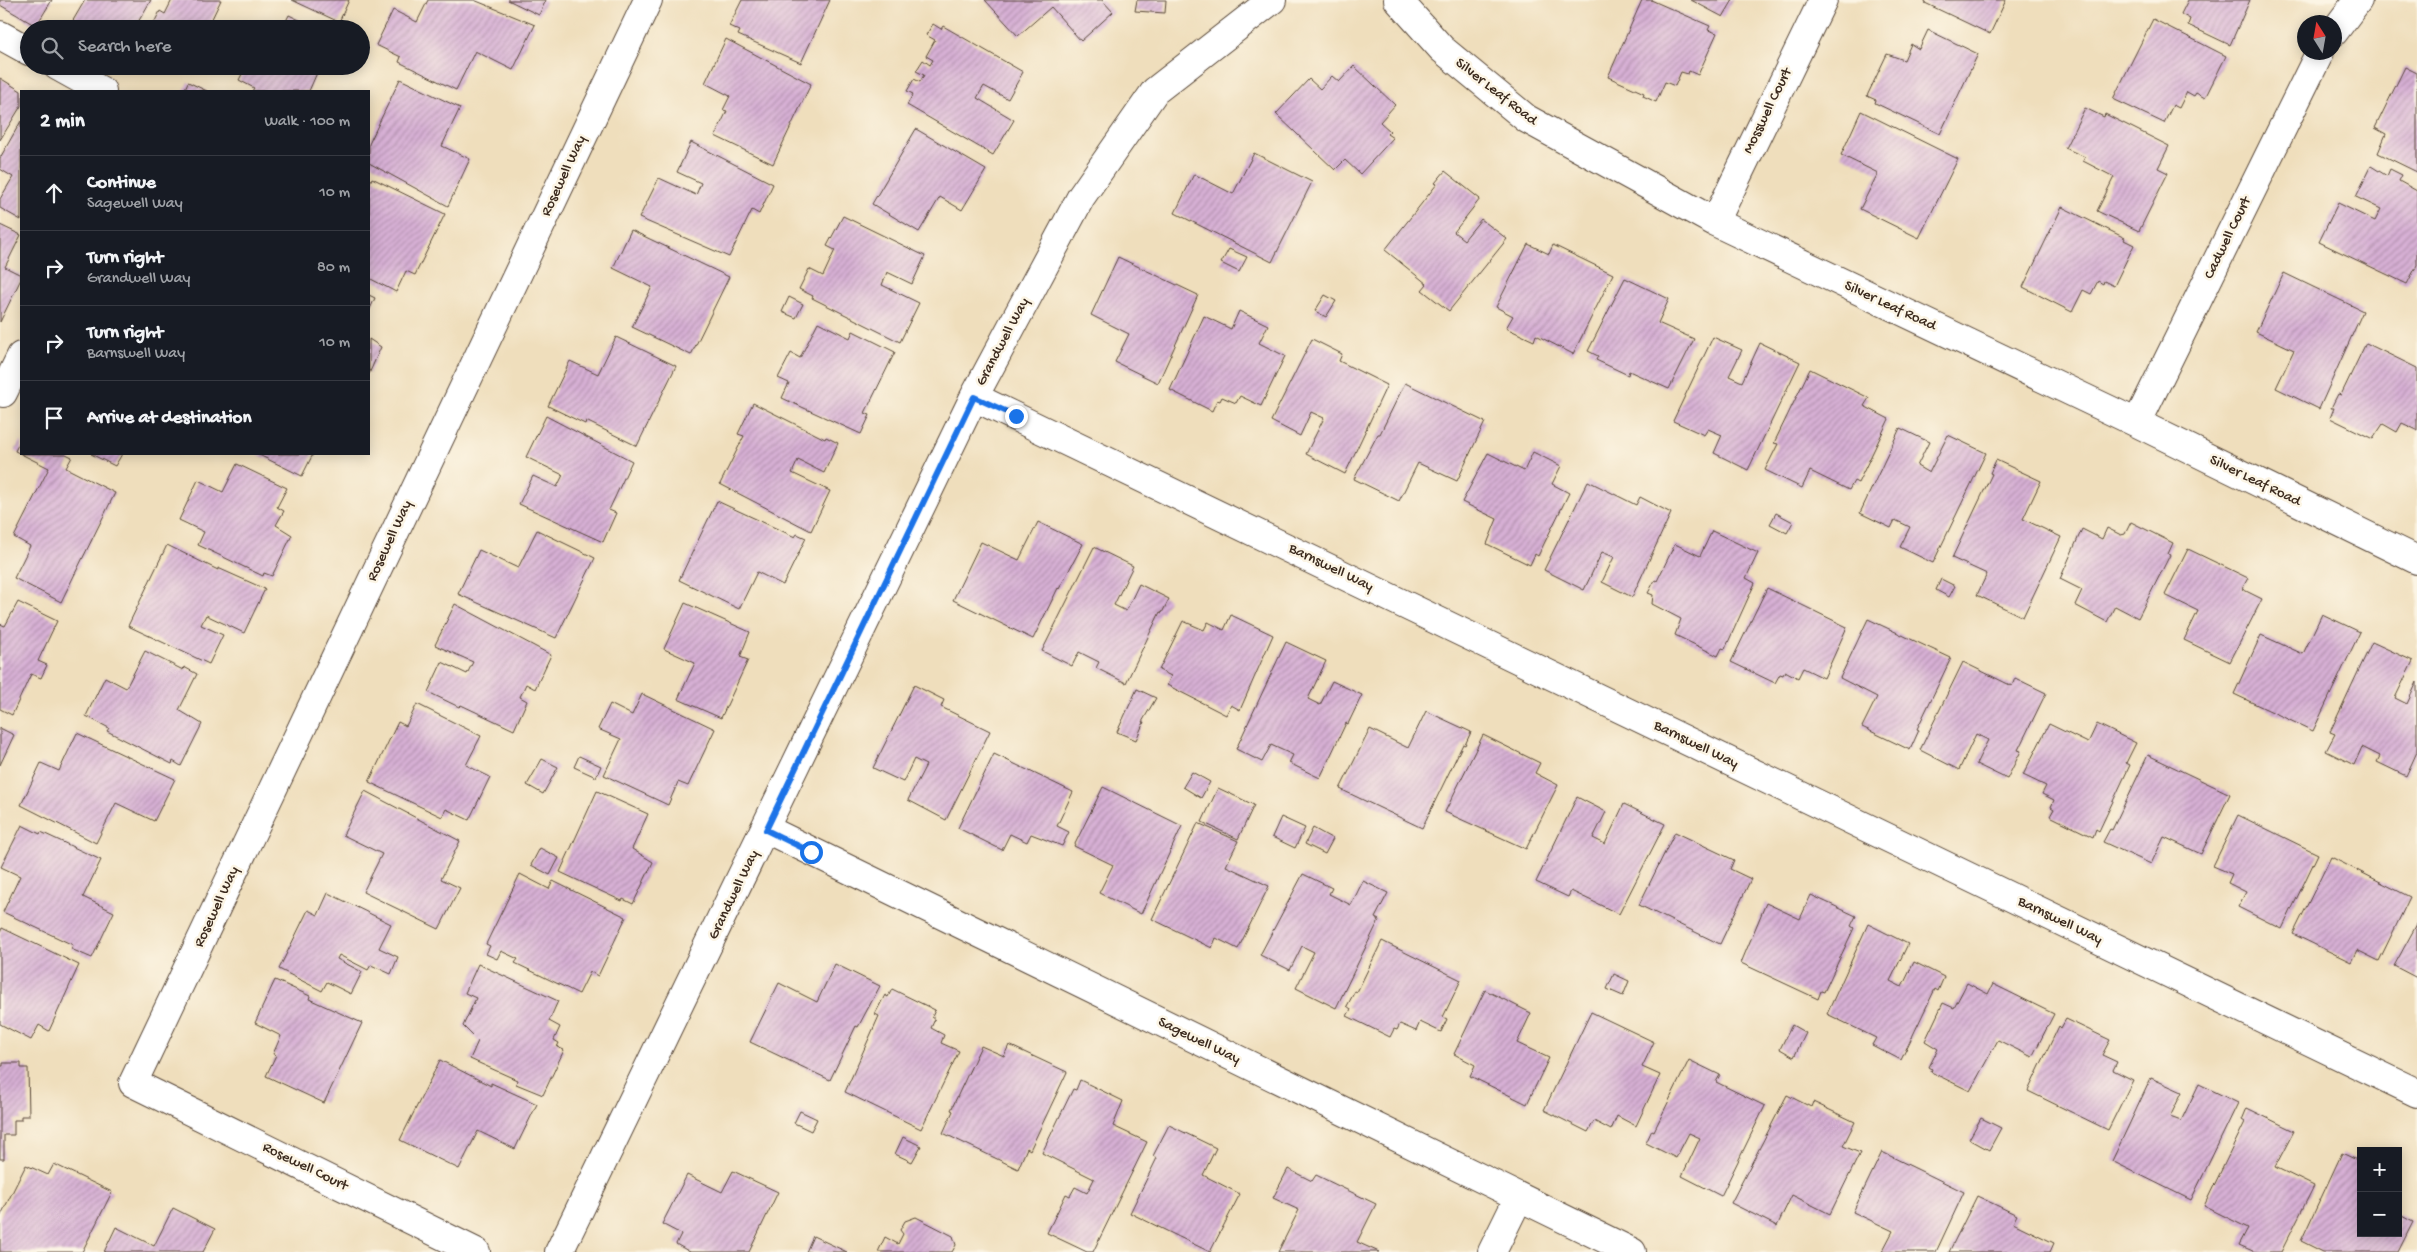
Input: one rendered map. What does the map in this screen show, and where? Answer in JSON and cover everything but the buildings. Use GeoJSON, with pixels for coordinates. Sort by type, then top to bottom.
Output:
{"type":"FeatureCollection","features":[{"type":"Feature","properties":{"kind":"street","name":"Rosewell Way"},"geometry":{"type":"LineString","coordinates":[[133,1083],[648,0]]}},
{"type":"Feature","properties":{"kind":"street","name":"Grandwell Way"},"geometry":{"type":"LineString","coordinates":[[559,1252],[766,830],[974,397],[1081,197],[1155,91],[1272,0]]}},
{"type":"Feature","properties":{"kind":"street","name":"Silver Leaf Road"},"geometry":{"type":"LineString","coordinates":[[1398,0],[1442,49],[1527,119],[1715,222],[2137,423],[2417,560]]}},
{"type":"Feature","properties":{"kind":"street","name":"Mosswell Court"},"geometry":{"type":"LineString","coordinates":[[1715,222],[1823,0]]}},
{"type":"Feature","properties":{"kind":"street"},"geometry":{"type":"LineString","coordinates":[[2342,21],[2358,0]]}},
{"type":"Feature","properties":{"kind":"street"},"geometry":{"type":"LineString","coordinates":[[0,35],[20,46]]}},
{"type":"Feature","properties":{"kind":"street","name":"Cadwell Court"},"geometry":{"type":"LineString","coordinates":[[2137,423],[2316,60]]}},
{"type":"Feature","properties":{"kind":"street"},"geometry":{"type":"LineString","coordinates":[[73,75],[100,90]]}},
{"type":"Feature","properties":{"kind":"street"},"geometry":{"type":"LineString","coordinates":[[2,392],[20,358]]}},
{"type":"Feature","properties":{"kind":"street","name":"Barnswell Way"},"geometry":{"type":"LineString","coordinates":[[974,397],[2417,1094]]}},
{"type":"Feature","properties":{"kind":"street","name":"Sagewell Way"},"geometry":{"type":"LineString","coordinates":[[766,830],[1632,1252]]}},
{"type":"Feature","properties":{"kind":"street","name":"Rosewell Court"},"geometry":{"type":"LineString","coordinates":[[133,1083],[476,1252]]}},
{"type":"Feature","properties":{"kind":"street"},"geometry":{"type":"LineString","coordinates":[[1492,1252],[1519,1197]]}},
{"type":"Feature","properties":{"kind":"route"},"geometry":{"type":"LineString","coordinates":[[811,852],[766,830],[974,397],[1016,416]]}}]}
